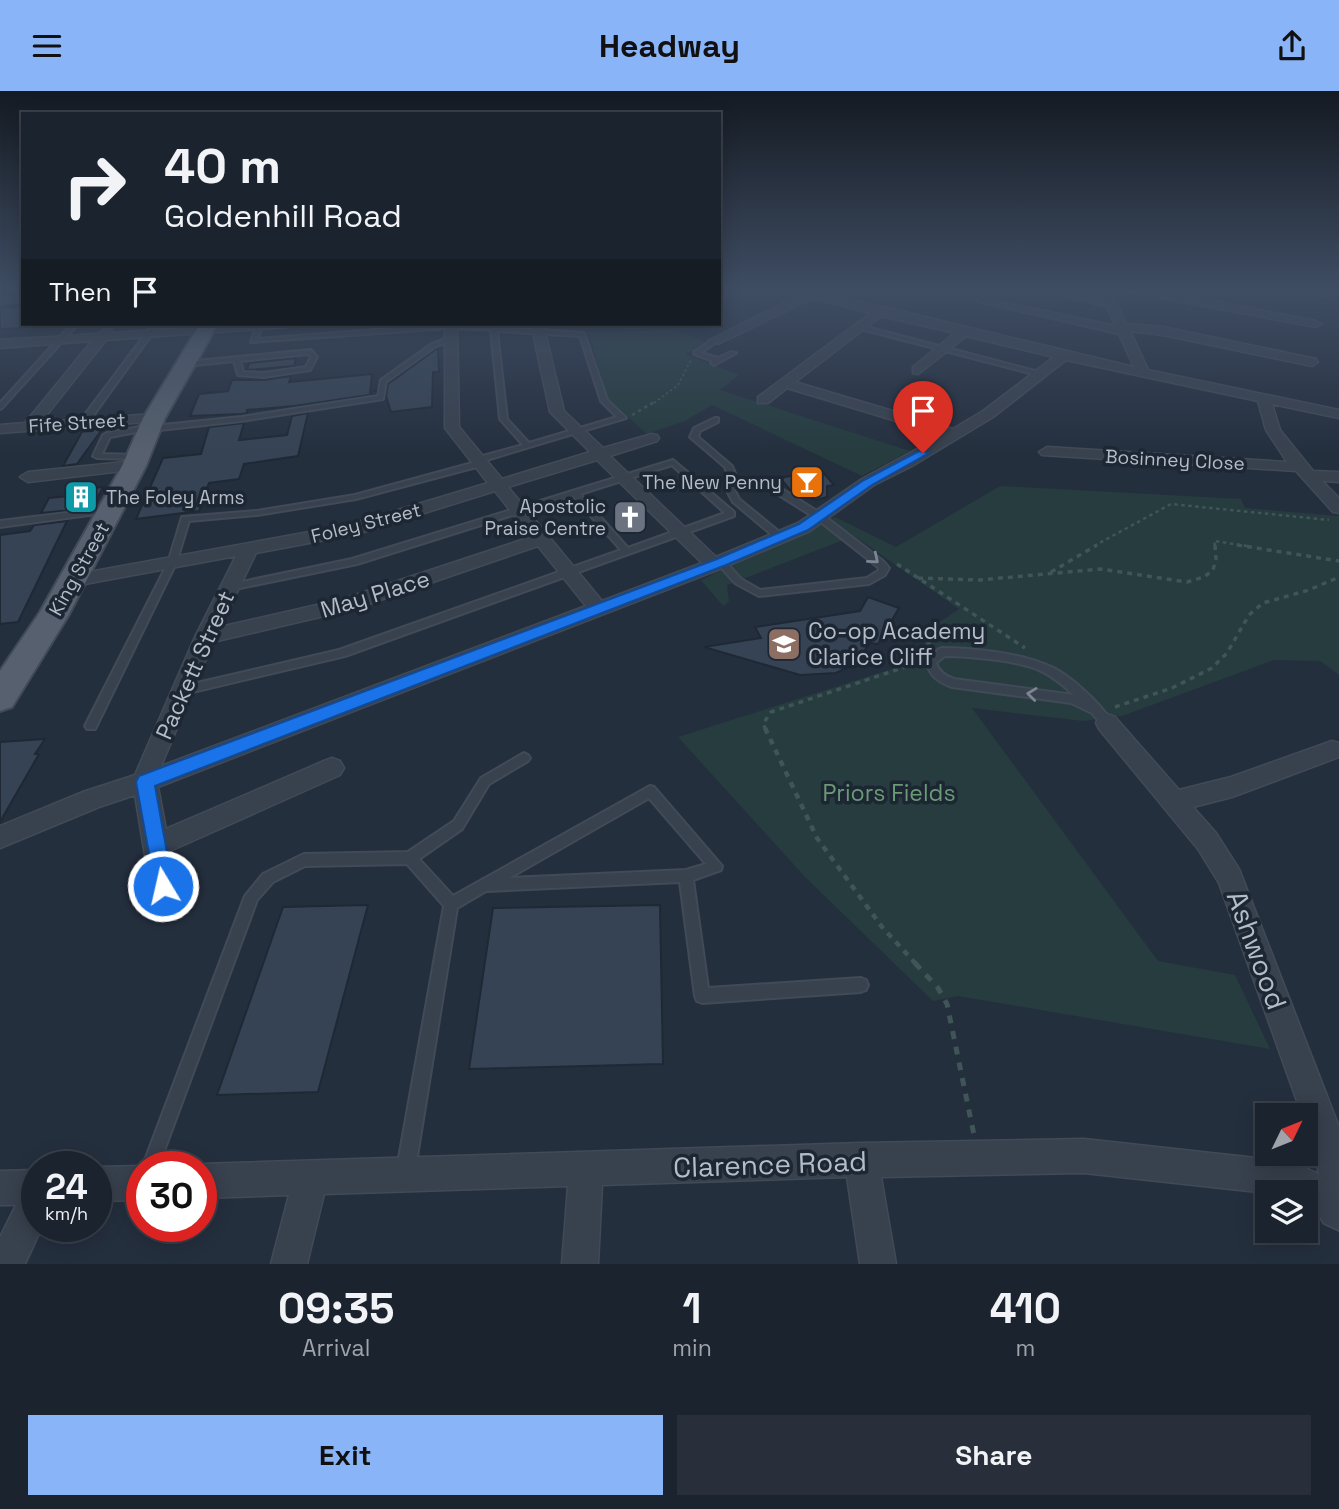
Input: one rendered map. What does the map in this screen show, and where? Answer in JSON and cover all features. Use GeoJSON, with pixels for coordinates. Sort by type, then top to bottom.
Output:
{"type":"FeatureCollection","features":[{"type":"Feature","properties":{"kind":"main road","name":"King Street"},"geometry":{"type":"LineString","coordinates":[[0,698],[13,664],[74,580],[136,461],[151,425],[198,344]]}},
{"type":"Feature","properties":{"kind":"street"},"geometry":{"type":"LineString","coordinates":[[30,426],[97,344]]}},
{"type":"Feature","properties":{"kind":"street"},"geometry":{"type":"LineString","coordinates":[[451,344],[452,428],[598,609]]}},
{"type":"Feature","properties":{"kind":"street"},"geometry":{"type":"LineString","coordinates":[[541,344],[557,412],[680,532],[718,563]]}},
{"type":"Feature","properties":{"kind":"street"},"geometry":{"type":"LineString","coordinates":[[763,400],[837,344]]}},
{"type":"Feature","properties":{"kind":"street"},"geometry":{"type":"LineString","coordinates":[[918,370],[949,344]]}},
{"type":"Feature","properties":{"kind":"street"},"geometry":{"type":"LineString","coordinates":[[1013,344],[1339,414]]}},
{"type":"Feature","properties":{"kind":"street"},"geometry":{"type":"LineString","coordinates":[[1130,344],[1143,373]]}},
{"type":"Feature","properties":{"kind":"street"},"geometry":{"type":"LineString","coordinates":[[1224,344],[1312,362]]}},
{"type":"Feature","properties":{"kind":"street"},"geometry":{"type":"LineString","coordinates":[[0,837],[92,799],[145,782],[780,537],[820,517],[825,510],[868,482],[988,414],[1064,356]]}},
{"type":"Feature","properties":{"kind":"street"},"geometry":{"type":"LineString","coordinates":[[785,383],[955,434]]}},
{"type":"Feature","properties":{"kind":"street"},"geometry":{"type":"LineString","coordinates":[[1264,399],[1265,414],[1274,433],[1339,508]]}},
{"type":"Feature","properties":{"kind":"street","name":"Fife Street"},"geometry":{"type":"LineString","coordinates":[[0,429],[85,422],[151,425]]}},
{"type":"Feature","properties":{"kind":"street","name":"Foley Street"},"geometry":{"type":"LineString","coordinates":[[74,580],[351,530],[652,438]]}},
{"type":"Feature","properties":{"kind":"street","name":"Bosinney Close"},"geometry":{"type":"LineString","coordinates":[[1047,452],[1306,471],[1339,478]]}},
{"type":"Feature","properties":{"kind":"street"},"geometry":{"type":"LineString","coordinates":[[28,477],[136,461]]}},
{"type":"Feature","properties":{"kind":"street","name":"May Place"},"geometry":{"type":"LineString","coordinates":[[205,637],[346,605],[541,539]]}},
{"type":"Feature","properties":{"kind":"street","name":"Packett Street"},"geometry":{"type":"LineString","coordinates":[[145,782],[151,761],[205,637],[248,550]]}},
{"type":"Feature","properties":{"kind":"street","name":"Ashwood"},"geometry":{"type":"LineString","coordinates":[[1102,717],[1207,841],[1230,878],[1332,1153],[1337,1182],[1335,1203]]}},
{"type":"Feature","properties":{"kind":"street"},"geometry":{"type":"LineString","coordinates":[[1173,802],[1232,787],[1332,750]]}},
{"type":"Feature","properties":{"kind":"street"},"geometry":{"type":"LineString","coordinates":[[156,845],[332,768]]}},
{"type":"Feature","properties":{"kind":"street"},"geometry":{"type":"LineString","coordinates":[[145,782],[163,886]]}},
{"type":"Feature","properties":{"kind":"street","name":"Clarence Road"},"geometry":{"type":"LineString","coordinates":[[217,1181],[861,1160],[1084,1156],[1292,1179],[1335,1203]]}},
{"type":"Feature","properties":{"kind":"street"},"geometry":{"type":"LineString","coordinates":[[861,1160],[878,1264]]}},
{"type":"Feature","properties":{"kind":"street"},"geometry":{"type":"LineString","coordinates":[[580,1264],[586,1170]]}},
{"type":"Feature","properties":{"kind":"street"},"geometry":{"type":"LineString","coordinates":[[289,1264],[311,1179]]}},
{"type":"Feature","properties":{"kind":"street"},"geometry":{"type":"LineString","coordinates":[[0,1188],[21,1187]]}},
{"type":"Feature","properties":{"kind":"street"},"geometry":{"type":"LineString","coordinates":[[6,1264],[21,1233]]}},
{"type":"Feature","properties":{"kind":"lane"},"geometry":{"type":"LineString","coordinates":[[0,407],[58,344]]}},
{"type":"Feature","properties":{"kind":"lane"},"geometry":{"type":"LineString","coordinates":[[85,422],[142,344]]}},
{"type":"Feature","properties":{"kind":"lane"},"geometry":{"type":"LineString","coordinates":[[136,461],[97,456],[107,435],[151,425],[241,419],[381,398],[383,381],[435,344]]}},
{"type":"Feature","properties":{"kind":"lane"},"geometry":{"type":"LineString","coordinates":[[496,344],[505,419],[528,446]]}},
{"type":"Feature","properties":{"kind":"lane"},"geometry":{"type":"LineString","coordinates":[[91,726],[172,563],[185,519],[257,513],[356,497],[622,418],[604,401],[585,344]]}},
{"type":"Feature","properties":{"kind":"lane"},"geometry":{"type":"LineString","coordinates":[[696,353],[710,344]]}},
{"type":"Feature","properties":{"kind":"lane"},"geometry":{"type":"LineString","coordinates":[[923,344],[1041,374]]}},
{"type":"Feature","properties":{"kind":"lane"},"geometry":{"type":"LineString","coordinates":[[185,364],[311,352],[314,356],[308,369],[264,375],[240,373],[237,360]]}},
{"type":"Feature","properties":{"kind":"lane"},"geometry":{"type":"LineString","coordinates":[[696,353],[716,362],[733,353]]}},
{"type":"Feature","properties":{"kind":"lane"},"geometry":{"type":"LineString","coordinates":[[715,420],[697,430],[694,437],[728,466],[732,476],[730,489],[736,500],[780,537]]}},
{"type":"Feature","properties":{"kind":"lane"},"geometry":{"type":"LineString","coordinates":[[184,690],[341,653],[731,514],[673,462],[354,562],[230,587]]}},
{"type":"Feature","properties":{"kind":"lane"},"geometry":{"type":"LineString","coordinates":[[718,563],[738,581],[759,593],[869,581],[882,573],[884,568],[880,563],[820,517],[766,483]]}},
{"type":"Feature","properties":{"kind":"lane"},"geometry":{"type":"LineString","coordinates":[[574,492],[626,551]]}},
{"type":"Feature","properties":{"kind":"lane"},"geometry":{"type":"LineString","coordinates":[[0,524],[112,509]]}},
{"type":"Feature","properties":{"kind":"lane"},"geometry":{"type":"LineString","coordinates":[[943,652],[952,652],[1040,666],[1068,685],[1102,717],[1073,699],[952,683],[940,678],[933,670],[931,662],[943,652]]}},
{"type":"Feature","properties":{"kind":"lane"},"geometry":{"type":"LineString","coordinates":[[156,1151],[252,896],[268,878],[304,860],[410,858],[458,825],[485,781],[524,758]]}},
{"type":"Feature","properties":{"kind":"lane"},"geometry":{"type":"LineString","coordinates":[[451,904],[650,791],[716,866],[686,876],[487,885]]}},
{"type":"Feature","properties":{"kind":"lane"},"geometry":{"type":"LineString","coordinates":[[410,858],[451,904]]}},
{"type":"Feature","properties":{"kind":"lane"},"geometry":{"type":"LineString","coordinates":[[686,876],[702,996],[861,985]]}},
{"type":"Feature","properties":{"kind":"lane"},"geometry":{"type":"LineString","coordinates":[[405,1175],[451,904]]}},
{"type":"Feature","properties":{"kind":"path"},"geometry":{"type":"LineString","coordinates":[[622,418],[649,406],[678,384],[696,353]]}},
{"type":"Feature","properties":{"kind":"path"},"geometry":{"type":"LineString","coordinates":[[1049,573],[1133,523],[1171,505],[1313,520],[1339,520]]}},
{"type":"Feature","properties":{"kind":"path"},"geometry":{"type":"LineString","coordinates":[[915,578],[985,580],[1103,569],[1167,579],[1195,580],[1208,575],[1215,567],[1217,553],[1214,541],[1339,561]]}},
{"type":"Feature","properties":{"kind":"path"},"geometry":{"type":"LineString","coordinates":[[895,563],[1025,648],[1012,645]]}},
{"type":"Feature","properties":{"kind":"path"},"geometry":{"type":"LineString","coordinates":[[1102,717],[1167,690],[1212,667],[1224,657],[1240,627],[1262,604],[1279,597],[1299,594],[1339,577]]}},
{"type":"Feature","properties":{"kind":"path"},"geometry":{"type":"LineString","coordinates":[[978,1157],[947,1004],[938,988],[859,899],[817,838],[763,724],[771,712],[922,662],[934,630],[986,640]]}},
{"type":"Feature","properties":{"kind":"green space"},"geometry":{"type":"Polygon","coordinates":[[[592,344],[703,344],[685,354],[739,375],[720,390],[910,451],[862,476],[712,405],[685,421],[647,434],[607,398],[592,344]]]}},
{"type":"Feature","properties":{"kind":"green space","name":"Priors Fields"},"geometry":{"type":"Polygon","coordinates":[[[1000,486],[1241,499],[1245,508],[1339,516],[1339,675],[1320,661],[1274,660],[1122,716],[1083,721],[972,708],[1158,961],[1235,975],[1270,1049],[958,996],[933,1001],[805,877],[678,737],[917,661],[931,628],[959,609],[854,536],[727,585],[729,602],[723,606],[701,580],[835,517],[896,547],[1000,486]]]}},
{"type":"Feature","properties":{"kind":"building"},"geometry":{"type":"Polygon","coordinates":[[[438,348],[439,372],[433,372],[432,407],[391,412],[386,396],[388,384],[438,348]]]}},
{"type":"Feature","properties":{"kind":"building"},"geometry":{"type":"Polygon","coordinates":[[[296,358],[294,366],[247,370],[249,363],[296,358]]]}},
{"type":"Feature","properties":{"kind":"building"},"geometry":{"type":"Polygon","coordinates":[[[372,374],[370,394],[376,390],[376,394],[247,410],[247,413],[241,414],[190,416],[199,394],[228,391],[232,380],[264,380],[291,376],[289,382],[372,374]]]}},
{"type":"Feature","properties":{"kind":"building"},"geometry":{"type":"Polygon","coordinates":[[[308,413],[298,456],[244,464],[239,479],[209,483],[199,511],[136,519],[163,458],[201,454],[209,427],[244,423],[239,440],[287,435],[292,416],[308,413]]]}},
{"type":"Feature","properties":{"kind":"building"},"geometry":{"type":"Polygon","coordinates":[[[103,428],[77,464],[63,466],[83,430],[103,428]]]}},
{"type":"Feature","properties":{"kind":"building","name":"The New Penny"},"geometry":{"type":"Polygon","coordinates":[[[821,470],[834,485],[827,486],[827,497],[816,500],[803,496],[798,490],[791,491],[780,478],[821,470]]]}},
{"type":"Feature","properties":{"kind":"building","name":"The Foley Arms"},"geometry":{"type":"Polygon","coordinates":[[[103,487],[95,503],[75,505],[72,510],[41,513],[49,498],[78,495],[82,489],[103,487]]]}},
{"type":"Feature","properties":{"kind":"building"},"geometry":{"type":"Polygon","coordinates":[[[67,521],[18,622],[0,624],[0,535],[30,531],[34,525],[67,521]]]}},
{"type":"Feature","properties":{"kind":"building"},"geometry":{"type":"Polygon","coordinates":[[[868,597],[899,608],[878,644],[870,643],[855,664],[836,673],[800,675],[704,647],[761,638],[755,627],[860,611],[868,597]]]}},
{"type":"Feature","properties":{"kind":"building"},"geometry":{"type":"Polygon","coordinates":[[[45,739],[35,754],[39,754],[0,822],[0,742],[45,739]]]}},
{"type":"Feature","properties":{"kind":"building"},"geometry":{"type":"Polygon","coordinates":[[[368,905],[318,1092],[217,1095],[283,907],[368,905]]]}},
{"type":"Feature","properties":{"kind":"building"},"geometry":{"type":"Polygon","coordinates":[[[660,905],[663,1064],[469,1069],[493,908],[660,905]]]}},
{"type":"Feature","properties":{"kind":"place","name":"The New Penny"},"geometry":{"type":"Point","coordinates":[807,482]}},
{"type":"Feature","properties":{"kind":"place","name":"The Foley Arms"},"geometry":{"type":"Point","coordinates":[81,497]}},
{"type":"Feature","properties":{"kind":"place","name":"Apostolic Praise Centre"},"geometry":{"type":"Point","coordinates":[630,517]}},
{"type":"Feature","properties":{"kind":"place","name":"Co-op Academy Clarice Cliff"},"geometry":{"type":"Point","coordinates":[784,644]}},
{"type":"Feature","properties":{"kind":"route"},"geometry":{"type":"LineString","coordinates":[[163,886],[145,782],[721,562],[804,527],[868,482],[923,453]]}}]}
